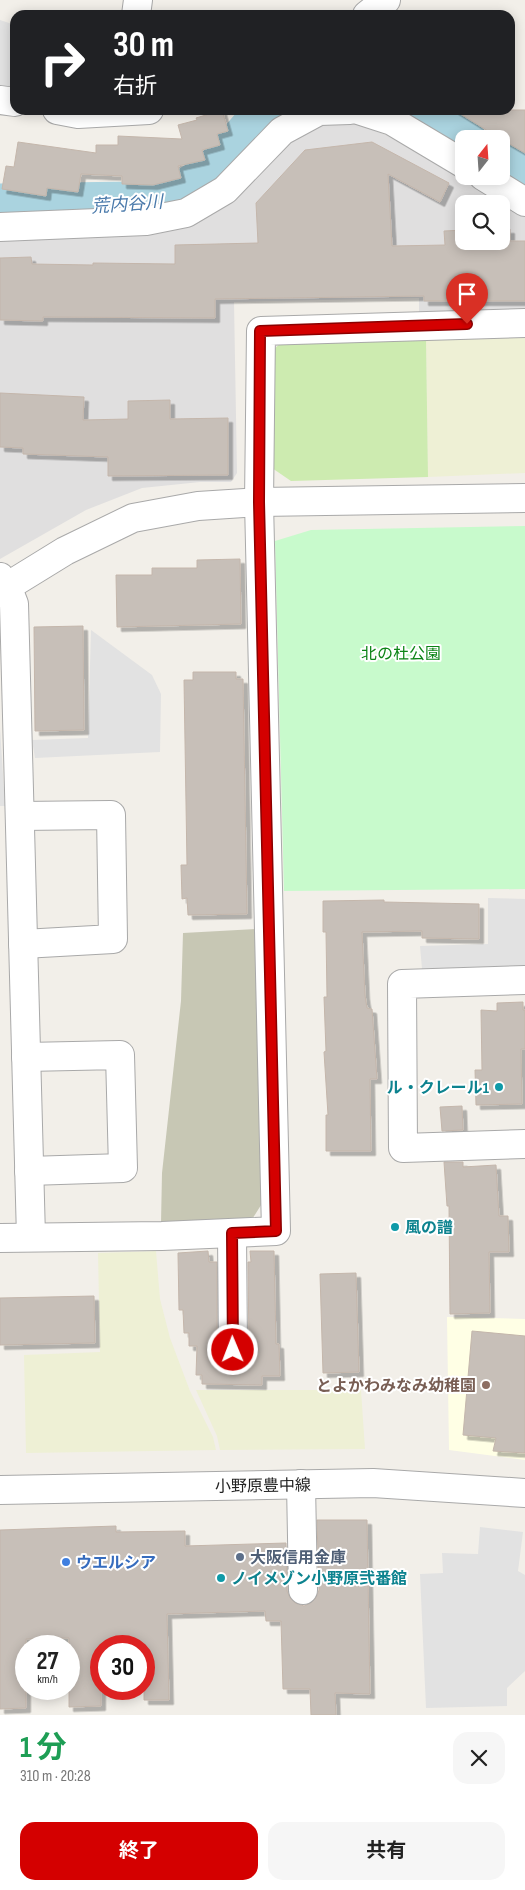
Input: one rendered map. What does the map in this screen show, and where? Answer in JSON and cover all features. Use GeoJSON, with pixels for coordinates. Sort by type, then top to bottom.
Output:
{"type":"FeatureCollection","features":[{"type":"Feature","properties":{"kind":"street"},"geometry":{"type":"LineString","coordinates":[[373,10],[386,0]]}},
{"type":"Feature","properties":{"kind":"street"},"geometry":{"type":"LineString","coordinates":[[0,227],[146,221],[186,213],[225,190],[282,131],[312,115]]}},
{"type":"Feature","properties":{"kind":"street"},"geometry":{"type":"LineString","coordinates":[[373,115],[392,121],[455,159]]}},
{"type":"Feature","properties":{"kind":"street"},"geometry":{"type":"LineString","coordinates":[[498,185],[525,202]]}},
{"type":"Feature","properties":{"kind":"street"},"geometry":{"type":"LineString","coordinates":[[0,1238],[162,1236],[276,1231],[259,502],[260,331],[525,323]]}},
{"type":"Feature","properties":{"kind":"street"},"geometry":{"type":"LineString","coordinates":[[31,1237],[20,816],[8,668],[14,604],[2,584],[133,518],[198,506],[259,502],[525,498]]}},
{"type":"Feature","properties":{"kind":"street"},"geometry":{"type":"LineString","coordinates":[[20,816],[111,815],[113,939],[23,944]]}},
{"type":"Feature","properties":{"kind":"street"},"geometry":{"type":"LineString","coordinates":[[525,980],[402,984],[403,1148],[525,1144]]}},
{"type":"Feature","properties":{"kind":"street"},"geometry":{"type":"LineString","coordinates":[[26,1057],[120,1055],[123,1150],[123,1168],[29,1171]]}},
{"type":"Feature","properties":{"kind":"street"},"geometry":{"type":"LineString","coordinates":[[232,1233],[233,1350]]}},
{"type":"Feature","properties":{"kind":"street","name":"小野原豊中線"},"geometry":{"type":"LineString","coordinates":[[0,1490],[373,1483],[525,1493]]}},
{"type":"Feature","properties":{"kind":"street"},"geometry":{"type":"LineString","coordinates":[[301,1484],[303,1590]]}},
{"type":"Feature","properties":{"kind":"shaded area"},"geometry":{"type":"Polygon","coordinates":[[[0,20],[10,23],[10,90],[0,88],[0,20]]]}},
{"type":"Feature","properties":{"kind":"shaded area"},"geometry":{"type":"Polygon","coordinates":[[[327,122],[356,123],[386,135],[455,175],[455,185],[473,185],[490,195],[455,195],[455,250],[510,250],[510,206],[525,215],[525,310],[419,312],[419,298],[234,302],[237,473],[231,482],[200,482],[142,488],[86,510],[0,559],[0,238],[192,221],[237,197],[289,136],[327,122]]]}},
{"type":"Feature","properties":{"kind":"shaded area"},"geometry":{"type":"Polygon","coordinates":[[[426,338],[525,338],[525,473],[428,477],[426,338]]]}},
{"type":"Feature","properties":{"kind":"shaded area"},"geometry":{"type":"Polygon","coordinates":[[[91,630],[152,675],[161,694],[160,752],[35,758],[32,740],[88,738],[91,630]]]}},
{"type":"Feature","properties":{"kind":"shaded area"},"geometry":{"type":"Polygon","coordinates":[[[0,728],[5,806],[0,806],[0,728]]]}},
{"type":"Feature","properties":{"kind":"shaded area"},"geometry":{"type":"Polygon","coordinates":[[[488,898],[525,899],[525,967],[422,969],[420,946],[488,944],[488,898]]]}},
{"type":"Feature","properties":{"kind":"shaded area"},"geometry":{"type":"Polygon","coordinates":[[[258,929],[268,1194],[251,1221],[161,1223],[162,1173],[181,1001],[183,933],[258,929]]]}},
{"type":"Feature","properties":{"kind":"shaded area"},"geometry":{"type":"Polygon","coordinates":[[[156,1251],[160,1299],[170,1338],[190,1391],[213,1437],[216,1450],[26,1453],[24,1355],[100,1352],[98,1253],[156,1251]]]}},
{"type":"Feature","properties":{"kind":"shaded area","name":"とよかわみなみ幼稚園"},"geometry":{"type":"Polygon","coordinates":[[[447,1317],[525,1319],[525,1460],[449,1450],[447,1317]]]}},
{"type":"Feature","properties":{"kind":"shaded area"},"geometry":{"type":"Polygon","coordinates":[[[196,1390],[361,1390],[365,1449],[220,1450],[217,1436],[196,1390]]]}},
{"type":"Feature","properties":{"kind":"shaded area"},"geometry":{"type":"Polygon","coordinates":[[[480,1527],[523,1532],[518,1571],[525,1575],[525,1671],[507,1688],[507,1706],[426,1708],[420,1574],[443,1573],[442,1553],[478,1554],[480,1527]]]}},
{"type":"Feature","properties":{"kind":"green space"},"geometry":{"type":"Polygon","coordinates":[[[426,338],[428,477],[291,481],[272,468],[272,351],[284,340],[426,338]]]}},
{"type":"Feature","properties":{"kind":"green space","name":"北の杜公園"},"geometry":{"type":"Polygon","coordinates":[[[525,526],[525,889],[284,891],[275,541],[311,530],[525,526]]]}},
{"type":"Feature","properties":{"kind":"building"},"geometry":{"type":"Polygon","coordinates":[[[515,110],[525,110],[525,153],[510,144],[510,130],[486,130],[462,115],[515,115],[515,110]]]}},
{"type":"Feature","properties":{"kind":"building"},"geometry":{"type":"Polygon","coordinates":[[[206,115],[223,115],[228,131],[217,134],[220,145],[202,150],[205,160],[178,166],[181,178],[153,185],[122,184],[122,176],[81,174],[78,192],[47,188],[46,196],[2,189],[6,166],[14,167],[18,142],[96,153],[96,145],[118,145],[118,136],[182,139],[178,125],[197,120],[196,118],[206,115]]]}},
{"type":"Feature","properties":{"kind":"building"},"geometry":{"type":"Polygon","coordinates":[[[372,142],[449,183],[440,202],[388,174],[392,246],[445,245],[444,231],[455,230],[455,250],[510,250],[510,241],[525,241],[525,301],[424,301],[424,296],[215,299],[215,318],[43,317],[43,321],[0,320],[0,258],[31,257],[32,264],[175,264],[175,245],[258,243],[256,203],[305,150],[372,142]]]}},
{"type":"Feature","properties":{"kind":"building"},"geometry":{"type":"Polygon","coordinates":[[[0,393],[84,397],[83,420],[128,419],[128,401],[170,400],[170,419],[228,418],[228,475],[108,476],[108,457],[23,454],[23,448],[0,447],[0,393]]]}},
{"type":"Feature","properties":{"kind":"building"},"geometry":{"type":"Polygon","coordinates":[[[240,559],[241,624],[117,627],[116,575],[152,575],[152,568],[197,568],[197,560],[240,559]]]}},
{"type":"Feature","properties":{"kind":"building"},"geometry":{"type":"Polygon","coordinates":[[[83,626],[84,730],[35,731],[34,627],[83,626]]]}},
{"type":"Feature","properties":{"kind":"building"},"geometry":{"type":"Polygon","coordinates":[[[193,672],[236,672],[236,679],[243,679],[247,914],[188,915],[187,898],[182,899],[181,865],[187,865],[184,680],[193,680],[193,672]]]}},
{"type":"Feature","properties":{"kind":"building"},"geometry":{"type":"Polygon","coordinates":[[[384,900],[384,902],[479,904],[479,939],[422,938],[422,931],[362,932],[365,995],[367,1008],[372,1009],[377,1079],[370,1079],[371,1151],[326,1151],[326,1115],[328,1115],[324,1052],[326,1051],[324,997],[327,997],[326,932],[323,932],[323,901],[384,900]]]}},
{"type":"Feature","properties":{"kind":"building"},"geometry":{"type":"Polygon","coordinates":[[[523,1002],[523,1010],[525,1010],[525,1049],[521,1049],[522,1104],[476,1105],[475,1070],[482,1070],[481,1010],[497,1011],[497,1003],[523,1002]]]}},
{"type":"Feature","properties":{"kind":"building"},"geometry":{"type":"Polygon","coordinates":[[[462,1106],[463,1130],[442,1131],[440,1107],[462,1106]]]}},
{"type":"Feature","properties":{"kind":"building"},"geometry":{"type":"Polygon","coordinates":[[[444,1162],[463,1162],[463,1167],[496,1165],[499,1216],[508,1216],[509,1252],[489,1252],[490,1313],[450,1314],[449,1206],[447,1206],[444,1162]]]}},
{"type":"Feature","properties":{"kind":"building"},"geometry":{"type":"Polygon","coordinates":[[[208,1251],[209,1262],[217,1262],[217,1351],[225,1363],[234,1366],[246,1358],[249,1350],[248,1262],[251,1262],[250,1251],[274,1251],[276,1344],[279,1344],[280,1376],[262,1376],[262,1385],[202,1384],[202,1375],[196,1375],[197,1346],[189,1346],[189,1333],[184,1333],[183,1310],[179,1310],[178,1253],[208,1251]]]}},
{"type":"Feature","properties":{"kind":"building"},"geometry":{"type":"Polygon","coordinates":[[[356,1273],[359,1372],[323,1373],[320,1274],[356,1273]]]}},
{"type":"Feature","properties":{"kind":"building"},"geometry":{"type":"Polygon","coordinates":[[[94,1296],[95,1343],[0,1345],[0,1298],[94,1296]]]}},
{"type":"Feature","properties":{"kind":"building","name":"とよかわみなみ幼稚園"},"geometry":{"type":"Polygon","coordinates":[[[472,1331],[525,1336],[525,1453],[493,1451],[496,1438],[463,1435],[472,1331]]]}},
{"type":"Feature","properties":{"kind":"building"},"geometry":{"type":"Polygon","coordinates":[[[317,1520],[367,1520],[370,1694],[335,1693],[336,1715],[311,1715],[310,1689],[283,1689],[281,1621],[266,1621],[265,1611],[167,1614],[169,1700],[155,1700],[155,1635],[90,1635],[90,1700],[101,1700],[101,1706],[69,1707],[69,1700],[80,1700],[80,1635],[15,1635],[15,1700],[26,1700],[26,1708],[0,1709],[0,1530],[116,1526],[116,1532],[185,1531],[185,1546],[286,1543],[287,1591],[290,1598],[295,1603],[304,1606],[316,1598],[319,1590],[317,1520]]]}},
{"type":"Feature","properties":{"kind":"waterway","name":"荒内谷川"},"geometry":{"type":"LineString","coordinates":[[0,208],[130,206],[176,200],[215,175],[268,115]]}},
{"type":"Feature","properties":{"kind":"waterway","name":"荒内谷川"},"geometry":{"type":"LineString","coordinates":[[415,115],[455,139]]}},
{"type":"Feature","properties":{"kind":"waterway","name":"荒内谷川"},"geometry":{"type":"LineString","coordinates":[[510,171],[525,180]]}},
{"type":"Feature","properties":{"kind":"place","name":"ル・クレール1"},"geometry":{"type":"Point","coordinates":[499,1087]}},
{"type":"Feature","properties":{"kind":"place","name":"風の譜"},"geometry":{"type":"Point","coordinates":[395,1227]}},
{"type":"Feature","properties":{"kind":"place","name":"とよかわみなみ幼稚園"},"geometry":{"type":"Point","coordinates":[486,1385]}},
{"type":"Feature","properties":{"kind":"place","name":"大阪信用金庫"},"geometry":{"type":"Point","coordinates":[240,1557]}},
{"type":"Feature","properties":{"kind":"place","name":"ウエルシア"},"geometry":{"type":"Point","coordinates":[66,1562]}},
{"type":"Feature","properties":{"kind":"place","name":"ノイメゾン小野原弐番館"},"geometry":{"type":"Point","coordinates":[221,1578]}},
{"type":"Feature","properties":{"kind":"route"},"geometry":{"type":"LineString","coordinates":[[233,1350],[232,1233],[276,1231],[259,502],[260,331],[467,324]]}}]}
